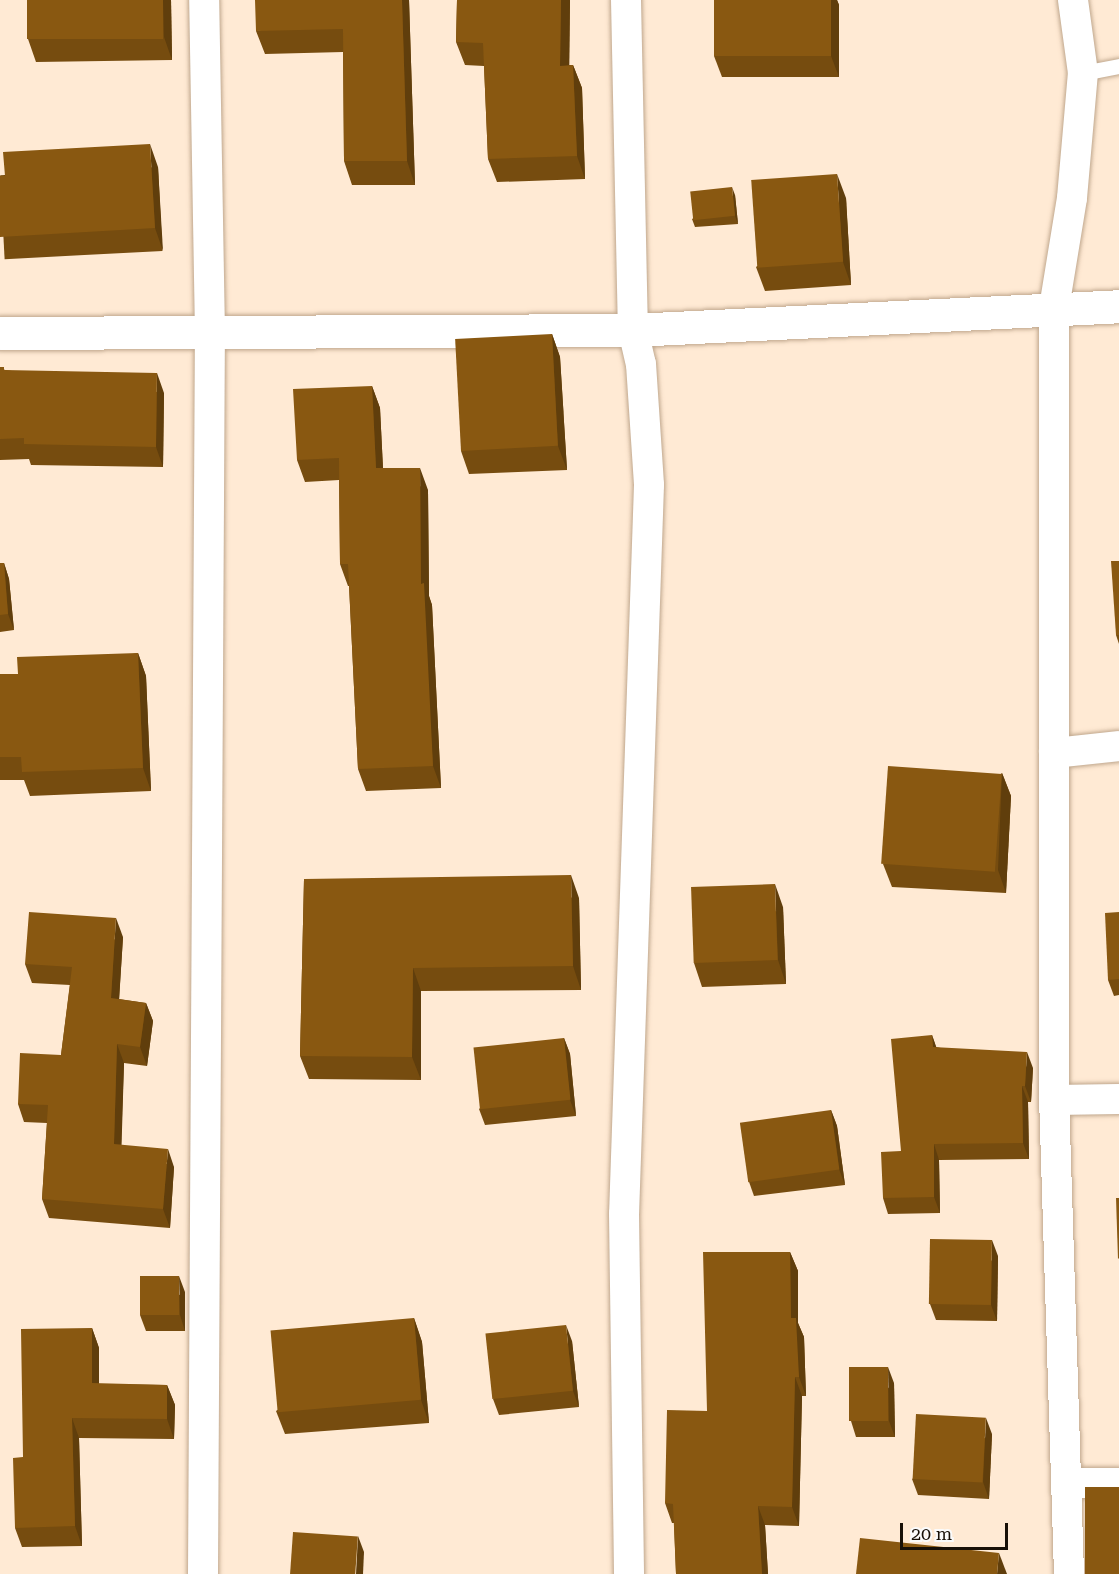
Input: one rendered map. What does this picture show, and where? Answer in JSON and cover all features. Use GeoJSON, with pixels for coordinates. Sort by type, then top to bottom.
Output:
{"type":"FeatureCollection","features":[{"type":"Feature","properties":{"kind":"street"},"geometry":{"type":"LineString","coordinates":[[202,1574],[210,334],[204,0]]}},
{"type":"Feature","properties":{"kind":"street"},"geometry":{"type":"LineString","coordinates":[[626,0],[633,330],[641,364],[649,485],[624,1214],[629,1574]]}},
{"type":"Feature","properties":{"kind":"street"},"geometry":{"type":"LineString","coordinates":[[1069,1574],[1068,1483],[1054,1100],[1054,308],[1072,198],[1083,73],[1073,0]]}},
{"type":"Feature","properties":{"kind":"street"},"geometry":{"type":"LineString","coordinates":[[0,333],[210,334],[633,330],[1119,306]]}},
{"type":"Feature","properties":{"kind":"street"},"geometry":{"type":"LineString","coordinates":[[1054,753],[1119,747]]}},
{"type":"Feature","properties":{"kind":"street"},"geometry":{"type":"LineString","coordinates":[[1054,1100],[1119,1099]]}},
{"type":"Feature","properties":{"kind":"street"},"geometry":{"type":"LineString","coordinates":[[1068,1483],[1119,1483]]}},
{"type":"Feature","properties":{"kind":"lane"},"geometry":{"type":"LineString","coordinates":[[1083,73],[1119,66]]}},
{"type":"Feature","properties":{"kind":"building"},"geometry":{"type":"Polygon","coordinates":[[[27,0],[163,0],[163,39],[27,39],[27,0]]]}},
{"type":"Feature","properties":{"kind":"building"},"geometry":{"type":"Polygon","coordinates":[[[255,0],[402,0],[407,161],[344,161],[343,29],[256,31],[255,0]]]}},
{"type":"Feature","properties":{"kind":"building"},"geometry":{"type":"Polygon","coordinates":[[[457,0],[561,0],[560,66],[573,65],[577,156],[488,159],[483,43],[456,42],[457,0]]]}},
{"type":"Feature","properties":{"kind":"building"},"geometry":{"type":"Polygon","coordinates":[[[714,0],[831,0],[831,56],[714,56],[714,0]]]}},
{"type":"Feature","properties":{"kind":"building"},"geometry":{"type":"Polygon","coordinates":[[[150,144],[155,228],[0,237],[0,176],[5,176],[3,152],[150,144]]]}},
{"type":"Feature","properties":{"kind":"building"},"geometry":{"type":"Polygon","coordinates":[[[837,174],[843,262],[757,268],[751,180],[837,174]]]}},
{"type":"Feature","properties":{"kind":"building"},"geometry":{"type":"Polygon","coordinates":[[[732,187],[735,216],[693,220],[690,191],[732,187]]]}},
{"type":"Feature","properties":{"kind":"building"},"geometry":{"type":"Polygon","coordinates":[[[552,334],[558,446],[461,451],[455,339],[552,334]]]}},
{"type":"Feature","properties":{"kind":"building"},"geometry":{"type":"Polygon","coordinates":[[[0,367],[4,367],[4,370],[157,373],[156,447],[24,444],[24,438],[0,439],[0,367]]]}},
{"type":"Feature","properties":{"kind":"building"},"geometry":{"type":"Polygon","coordinates":[[[372,386],[376,468],[420,468],[421,584],[424,583],[433,766],[358,769],[348,564],[340,564],[339,458],[297,460],[293,389],[372,386]]]}},
{"type":"Feature","properties":{"kind":"building"},"geometry":{"type":"Polygon","coordinates":[[[1111,561],[1119,561],[1119,635],[1116,635],[1111,561]]]}},
{"type":"Feature","properties":{"kind":"building"},"geometry":{"type":"Polygon","coordinates":[[[0,563],[4,563],[8,614],[0,615],[0,563]]]}},
{"type":"Feature","properties":{"kind":"building"},"geometry":{"type":"Polygon","coordinates":[[[138,653],[143,768],[22,772],[21,757],[0,757],[0,674],[18,674],[17,657],[138,653]]]}},
{"type":"Feature","properties":{"kind":"building"},"geometry":{"type":"Polygon","coordinates":[[[888,766],[1002,774],[995,872],[881,864],[888,766]]]}},
{"type":"Feature","properties":{"kind":"building"},"geometry":{"type":"Polygon","coordinates":[[[571,875],[573,966],[413,968],[412,1057],[300,1056],[304,879],[571,875]]]}},
{"type":"Feature","properties":{"kind":"building"},"geometry":{"type":"Polygon","coordinates":[[[775,884],[778,960],[694,963],[691,887],[775,884]]]}},
{"type":"Feature","properties":{"kind":"building"},"geometry":{"type":"Polygon","coordinates":[[[29,912],[116,918],[111,998],[146,1003],[140,1047],[117,1044],[114,1144],[168,1149],[163,1209],[42,1199],[48,1105],[18,1104],[20,1053],[61,1055],[72,967],[25,964],[29,912]]]}},
{"type":"Feature","properties":{"kind":"building"},"geometry":{"type":"Polygon","coordinates":[[[1119,912],[1119,979],[1108,980],[1105,913],[1119,912]]]}},
{"type":"Feature","properties":{"kind":"building"},"geometry":{"type":"Polygon","coordinates":[[[932,1035],[933,1047],[1027,1052],[1025,1086],[1022,1086],[1023,1143],[934,1144],[934,1197],[883,1198],[881,1152],[901,1151],[891,1039],[932,1035]]]}},
{"type":"Feature","properties":{"kind":"building"},"geometry":{"type":"Polygon","coordinates":[[[564,1038],[570,1100],[480,1109],[473,1048],[564,1038]]]}},
{"type":"Feature","properties":{"kind":"building"},"geometry":{"type":"Polygon","coordinates":[[[831,1110],[839,1169],[748,1182],[740,1123],[831,1110]]]}},
{"type":"Feature","properties":{"kind":"building"},"geometry":{"type":"Polygon","coordinates":[[[1116,1198],[1119,1198],[1118,1259],[1116,1198]]]}},
{"type":"Feature","properties":{"kind":"building"},"geometry":{"type":"Polygon","coordinates":[[[930,1239],[992,1240],[991,1305],[929,1304],[930,1239]]]}},
{"type":"Feature","properties":{"kind":"building"},"geometry":{"type":"Polygon","coordinates":[[[703,1252],[790,1252],[791,1318],[796,1318],[799,1377],[795,1377],[792,1507],[758,1506],[762,1574],[676,1574],[673,1504],[665,1503],[667,1410],[707,1411],[703,1252]]]}},
{"type":"Feature","properties":{"kind":"building"},"geometry":{"type":"Polygon","coordinates":[[[140,1276],[179,1276],[179,1315],[140,1315],[140,1276]]]}},
{"type":"Feature","properties":{"kind":"building"},"geometry":{"type":"Polygon","coordinates":[[[414,1318],[421,1400],[278,1412],[271,1331],[414,1318]]]}},
{"type":"Feature","properties":{"kind":"building"},"geometry":{"type":"Polygon","coordinates":[[[566,1325],[573,1391],[492,1399],[485,1333],[566,1325]]]}},
{"type":"Feature","properties":{"kind":"building"},"geometry":{"type":"Polygon","coordinates":[[[92,1328],[92,1383],[167,1385],[167,1419],[72,1418],[75,1526],[15,1528],[13,1458],[23,1457],[21,1329],[92,1328]]]}},
{"type":"Feature","properties":{"kind":"building"},"geometry":{"type":"Polygon","coordinates":[[[849,1367],[888,1367],[888,1421],[849,1421],[849,1367]]]}},
{"type":"Feature","properties":{"kind":"building"},"geometry":{"type":"Polygon","coordinates":[[[916,1414],[986,1418],[983,1483],[913,1479],[916,1414]]]}},
{"type":"Feature","properties":{"kind":"building"},"geometry":{"type":"Polygon","coordinates":[[[1085,1487],[1119,1487],[1119,1574],[1085,1574],[1085,1487]]]}},
{"type":"Feature","properties":{"kind":"building"},"geometry":{"type":"Polygon","coordinates":[[[293,1532],[358,1537],[355,1574],[290,1574],[293,1532]]]}},
{"type":"Feature","properties":{"kind":"building"},"geometry":{"type":"Polygon","coordinates":[[[860,1538],[999,1553],[997,1574],[856,1574],[860,1538]]]}}]}
